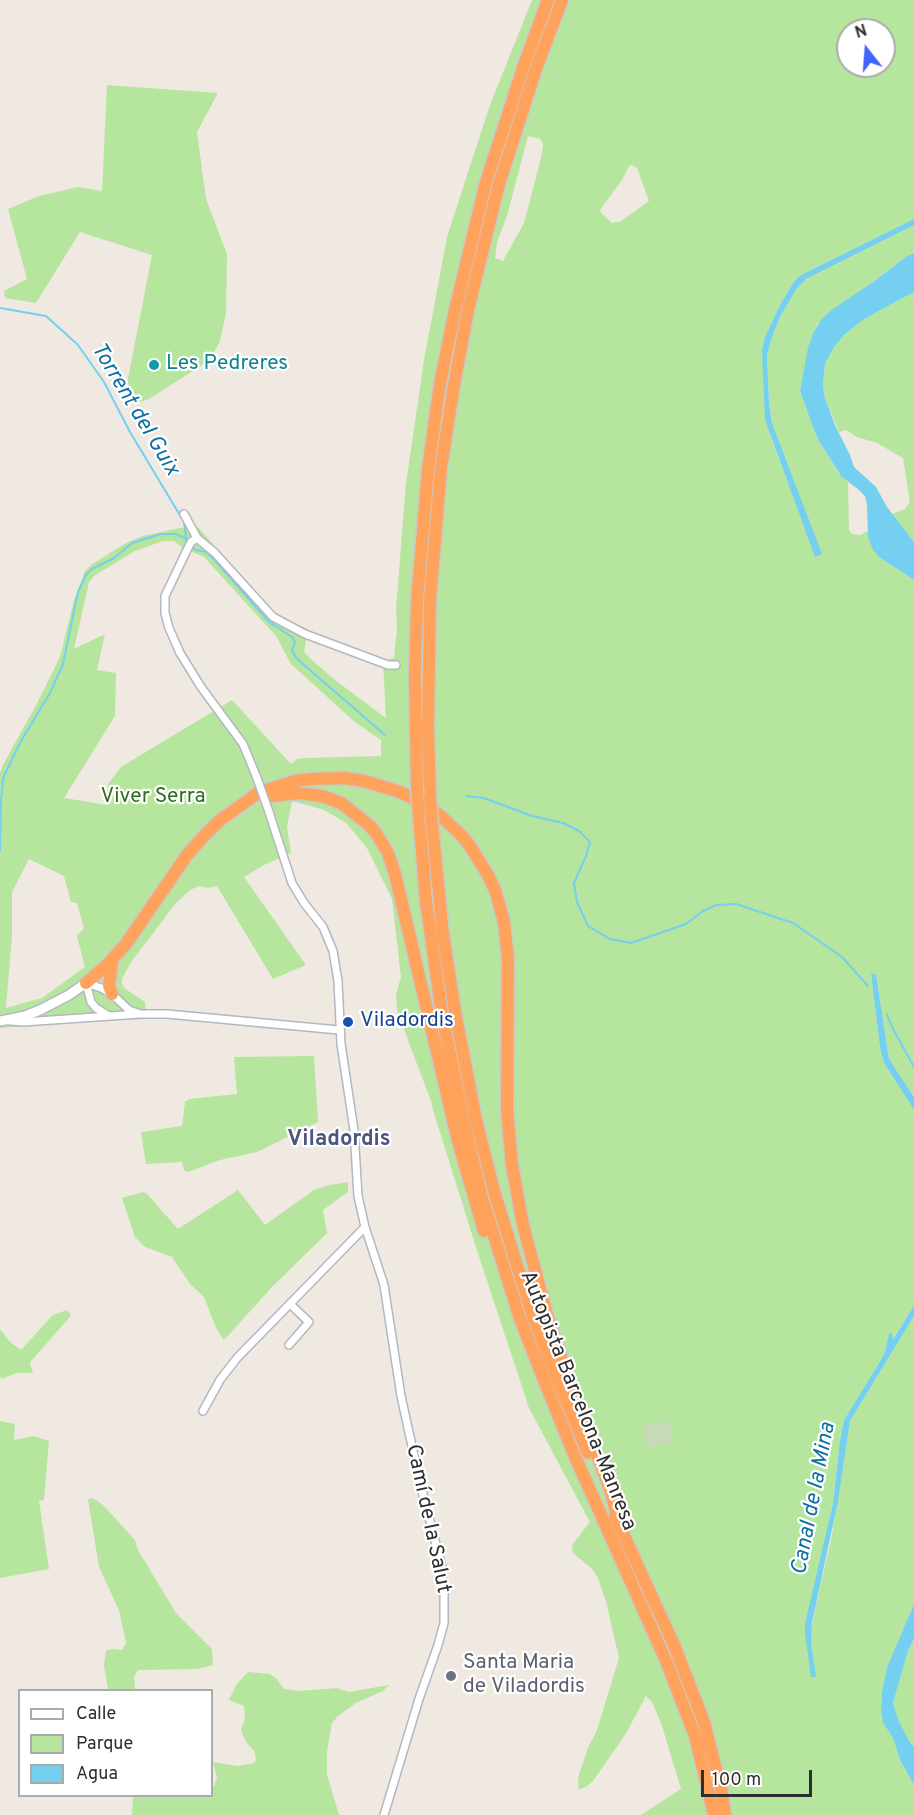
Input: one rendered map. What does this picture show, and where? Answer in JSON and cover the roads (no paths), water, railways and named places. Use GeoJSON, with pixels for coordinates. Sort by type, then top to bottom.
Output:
{"type":"FeatureCollection","features":[{"type":"Feature","properties":{"kind":"highway","name":"Autopista Barcelona-Manresa"},"geometry":{"type":"LineString","coordinates":[[549,0],[525,62],[486,182],[455,310],[440,384],[428,469],[417,601],[415,678],[418,816],[436,978],[464,1123],[481,1194],[519,1316],[573,1452],[667,1663],[695,1736],[714,1815]]}},
{"type":"Feature","properties":{"kind":"highway","name":"Autopista Barcelona-Manresa"},"geometry":{"type":"LineString","coordinates":[[562,0],[537,66],[499,184],[470,300],[454,385],[441,468],[430,600],[428,727],[432,823],[443,934],[455,1012],[476,1120],[494,1191],[528,1301],[556,1377],[674,1645],[704,1722],[722,1793],[725,1815]]}},
{"type":"Feature","properties":{"kind":"highway"},"geometry":{"type":"LineString","coordinates":[[86,983],[126,944],[174,874],[203,837],[219,821],[258,794],[294,782],[344,778],[382,785],[400,792],[424,804],[443,818],[470,846],[488,875],[500,906],[506,940],[508,977],[507,1110],[512,1165],[518,1197],[547,1315],[610,1489],[619,1523]]}},
{"type":"Feature","properties":{"kind":"highway"},"geometry":{"type":"LineString","coordinates":[[244,804],[284,793],[297,792],[322,796],[341,804],[361,818],[383,843],[395,874],[455,1131],[476,1207],[538,1382],[573,1452]]}},
{"type":"Feature","properties":{"kind":"highway"},"geometry":{"type":"LineString","coordinates":[[112,960],[109,986],[112,994]]}},
{"type":"Feature","properties":{"kind":"street"},"geometry":{"type":"LineString","coordinates":[[184,514],[194,540],[215,553],[273,617],[316,638],[388,665],[396,665]]}},
{"type":"Feature","properties":{"kind":"street","name":"Camí de la Salut"},"geometry":{"type":"LineString","coordinates":[[194,540],[165,596],[164,605],[169,627],[180,653],[201,687],[243,744],[270,812],[292,883],[322,927],[333,951],[338,981],[339,1030],[354,1130],[358,1196],[365,1227],[384,1285],[400,1396],[442,1567],[444,1623],[384,1815]]}},
{"type":"Feature","properties":{"kind":"street"},"geometry":{"type":"LineString","coordinates":[[86,983],[91,1002],[96,1008],[110,1016]]}},
{"type":"Feature","properties":{"kind":"street"},"geometry":{"type":"LineString","coordinates":[[1,1021],[40,1010],[63,999],[86,983],[112,994],[129,1010],[140,1014]]}},
{"type":"Feature","properties":{"kind":"street"},"geometry":{"type":"LineString","coordinates":[[1,1021],[23,1022],[167,1014],[339,1030]]}},
{"type":"Feature","properties":{"kind":"street"},"geometry":{"type":"LineString","coordinates":[[203,1412],[220,1380],[239,1356],[365,1227]]}},
{"type":"Feature","properties":{"kind":"street"},"geometry":{"type":"LineString","coordinates":[[290,1304],[309,1322],[290,1345]]}},
{"type":"Feature","properties":{"kind":"water"},"geometry":{"type":"Polygon","coordinates":[[[914,219],[914,225],[806,279],[797,288],[780,317],[771,340],[767,356],[772,423],[822,554],[815,557],[765,420],[762,350],[765,337],[780,305],[799,276],[914,219]]]}},
{"type":"Feature","properties":{"kind":"water"},"geometry":{"type":"Polygon","coordinates":[[[914,253],[914,292],[864,319],[843,336],[825,364],[823,386],[835,425],[854,467],[876,487],[887,507],[914,542],[914,580],[879,557],[873,550],[868,537],[865,496],[841,476],[819,441],[800,391],[808,348],[821,320],[830,311],[914,253]]]}},
{"type":"Feature","properties":{"kind":"water"},"geometry":{"type":"Polygon","coordinates":[[[871,974],[876,974],[889,1059],[914,1097],[914,1110],[884,1063],[871,974]]]}},
{"type":"Feature","properties":{"kind":"water"},"geometry":{"type":"Polygon","coordinates":[[[914,1305],[914,1316],[850,1421],[838,1501],[812,1623],[811,1642],[816,1677],[811,1677],[805,1624],[833,1503],[844,1420],[885,1352],[889,1333],[892,1333],[893,1340],[914,1305]]]}},
{"type":"Feature","properties":{"kind":"water"},"geometry":{"type":"Polygon","coordinates":[[[914,1604],[914,1639],[908,1651],[893,1703],[899,1721],[914,1747],[914,1785],[900,1760],[893,1738],[883,1723],[881,1710],[887,1667],[914,1604]]]}},
{"type":"Feature","properties":{"kind":"waterway","name":"Torrent del Guix"},"geometry":{"type":"LineString","coordinates":[[0,308],[46,316],[78,345],[104,382],[130,432],[184,522],[186,538]]}},
{"type":"Feature","properties":{"kind":"waterway"},"geometry":{"type":"LineString","coordinates":[[0,850],[3,778],[21,741],[50,693],[63,664],[78,592],[86,575],[92,569],[114,558],[132,543],[161,534],[176,534],[186,539],[187,544]]}},
{"type":"Feature","properties":{"kind":"waterway"},"geometry":{"type":"LineString","coordinates":[[191,548],[206,552],[212,557],[269,622],[292,637],[295,642],[292,650],[296,658],[385,735]]}},
{"type":"Feature","properties":{"kind":"waterway"},"geometry":{"type":"LineString","coordinates":[[466,796],[484,798],[532,816],[563,823],[579,831],[590,842],[574,883],[577,902],[588,926],[610,939],[631,943],[686,924],[703,911],[716,905],[736,904],[793,923],[842,957],[868,986]]}},
{"type":"Feature","properties":{"kind":"waterway"},"geometry":{"type":"LineString","coordinates":[[887,1014],[914,1067]]}},
{"type":"Feature","properties":{"kind":"place","name":"Les Pedreres"},"geometry":{"type":"Point","coordinates":[154,365]}},
{"type":"Feature","properties":{"kind":"place","name":"Viladordis"},"geometry":{"type":"Point","coordinates":[348,1022]}},
{"type":"Feature","properties":{"kind":"place","name":"Santa Maria de Viladordis"},"geometry":{"type":"Point","coordinates":[451,1676]}},
{"type":"Feature","properties":{"kind":"district","name":"Viladordis"},"geometry":{"type":"Point","coordinates":[339,1141]}},
{"type":"Feature","properties":{"kind":"park label","name":"Viver Serra"},"geometry":{"type":"Point","coordinates":[153,798]}},
{"type":"Feature","properties":{"kind":"water label","name":"Canal de la Mina"},"geometry":{"type":"Point","coordinates":[815,1499]}}]}
